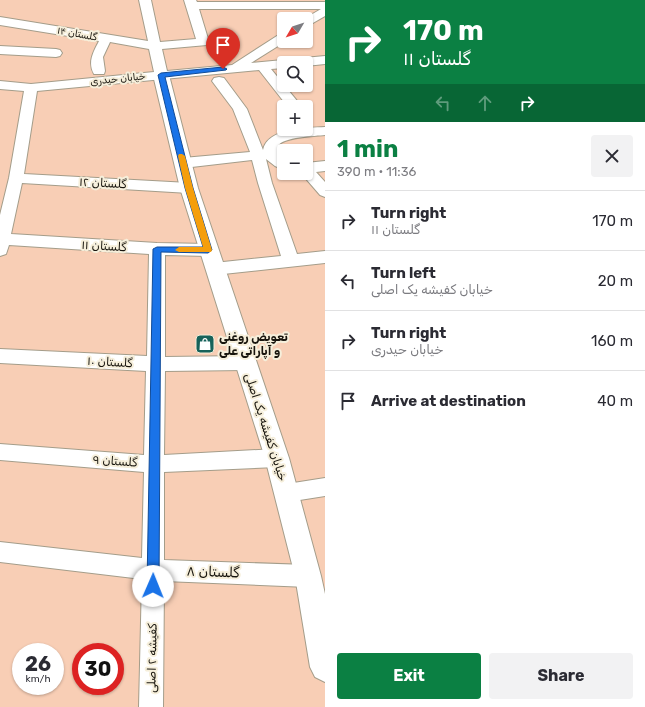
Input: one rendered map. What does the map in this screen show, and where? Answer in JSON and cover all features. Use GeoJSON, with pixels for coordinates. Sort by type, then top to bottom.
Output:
{"type":"FeatureCollection","features":[{"type":"Feature","properties":{"kind":"main road","name":"خیابان کفیشه یک اصلی"},"geometry":{"type":"LineString","coordinates":[[161,75],[189,188],[287,493],[323,644],[325,667]]}},
{"type":"Feature","properties":{"kind":"street"},"geometry":{"type":"LineString","coordinates":[[145,0],[161,75]]}},
{"type":"Feature","properties":{"kind":"street"},"geometry":{"type":"LineString","coordinates":[[191,3],[280,3],[325,5]]}},
{"type":"Feature","properties":{"kind":"street","name":"گلستان ۱۴"},"geometry":{"type":"LineString","coordinates":[[0,21],[155,46],[203,42],[191,3]]}},
{"type":"Feature","properties":{"kind":"street"},"geometry":{"type":"LineString","coordinates":[[313,19],[325,11]]}},
{"type":"Feature","properties":{"kind":"street"},"geometry":{"type":"LineString","coordinates":[[99,71],[97,57],[106,39]]}},
{"type":"Feature","properties":{"kind":"street"},"geometry":{"type":"LineString","coordinates":[[236,68],[277,41]]}},
{"type":"Feature","properties":{"kind":"street"},"geometry":{"type":"LineString","coordinates":[[264,49],[277,57]]}},
{"type":"Feature","properties":{"kind":"street"},"geometry":{"type":"LineString","coordinates":[[0,50],[56,53]]}},
{"type":"Feature","properties":{"kind":"street"},"geometry":{"type":"LineString","coordinates":[[320,61],[325,72]]}},
{"type":"Feature","properties":{"kind":"street","name":"خیابان حیدری"},"geometry":{"type":"LineString","coordinates":[[0,85],[31,88],[277,64]]}},
{"type":"Feature","properties":{"kind":"street"},"geometry":{"type":"LineString","coordinates":[[262,65],[290,100]]}},
{"type":"Feature","properties":{"kind":"street"},"geometry":{"type":"LineString","coordinates":[[219,80],[240,109],[264,154],[265,183],[291,261]]}},
{"type":"Feature","properties":{"kind":"street"},"geometry":{"type":"LineString","coordinates":[[1,243],[16,178],[31,88]]}},
{"type":"Feature","properties":{"kind":"street"},"geometry":{"type":"LineString","coordinates":[[264,154],[280,137],[320,131]]}},
{"type":"Feature","properties":{"kind":"street"},"geometry":{"type":"LineString","coordinates":[[183,163],[264,154],[277,162]]}},
{"type":"Feature","properties":{"kind":"street"},"geometry":{"type":"LineString","coordinates":[[313,168],[325,166]]}},
{"type":"Feature","properties":{"kind":"street"},"geometry":{"type":"LineString","coordinates":[[313,177],[325,192]]}},
{"type":"Feature","properties":{"kind":"street","name":"گلستان ۱۲"},"geometry":{"type":"LineString","coordinates":[[16,178],[189,188]]}},
{"type":"Feature","properties":{"kind":"street","name":"گلستان ۱۱"},"geometry":{"type":"LineString","coordinates":[[1,243],[157,249],[211,259],[291,261],[325,257]]}},
{"type":"Feature","properties":{"kind":"street","name":"کفیشه ۲ اصلی"},"geometry":{"type":"LineString","coordinates":[[152,707],[157,249]]}},
{"type":"Feature","properties":{"kind":"street","name":"گلستان ۱۰"},"geometry":{"type":"LineString","coordinates":[[0,356],[155,364],[245,363]]}},
{"type":"Feature","properties":{"kind":"street","name":"گلستان ۹"},"geometry":{"type":"LineString","coordinates":[[0,452],[154,464],[277,458]]}},
{"type":"Feature","properties":{"kind":"street"},"geometry":{"type":"LineString","coordinates":[[287,493],[325,487]]}},
{"type":"Feature","properties":{"kind":"street","name":"گلستان ۸"},"geometry":{"type":"LineString","coordinates":[[0,552],[153,570],[308,576]]}},
{"type":"Feature","properties":{"kind":"shaded area"},"geometry":{"type":"Polygon","coordinates":[[[0,0],[325,0],[325,707],[0,707],[0,0]]]}},
{"type":"Feature","properties":{"kind":"slow traffic"},"geometry":{"type":"LineString","coordinates":[[179,250],[208,250],[189,188],[182,156]]}},
{"type":"Feature","properties":{"kind":"place","name":"تعویض روغنی و آپاراتی علی"},"geometry":{"type":"Point","coordinates":[205,344]}},
{"type":"Feature","properties":{"kind":"route"},"geometry":{"type":"LineString","coordinates":[[153,586],[157,249],[208,250],[189,188],[161,75],[223,69]]}}]}
